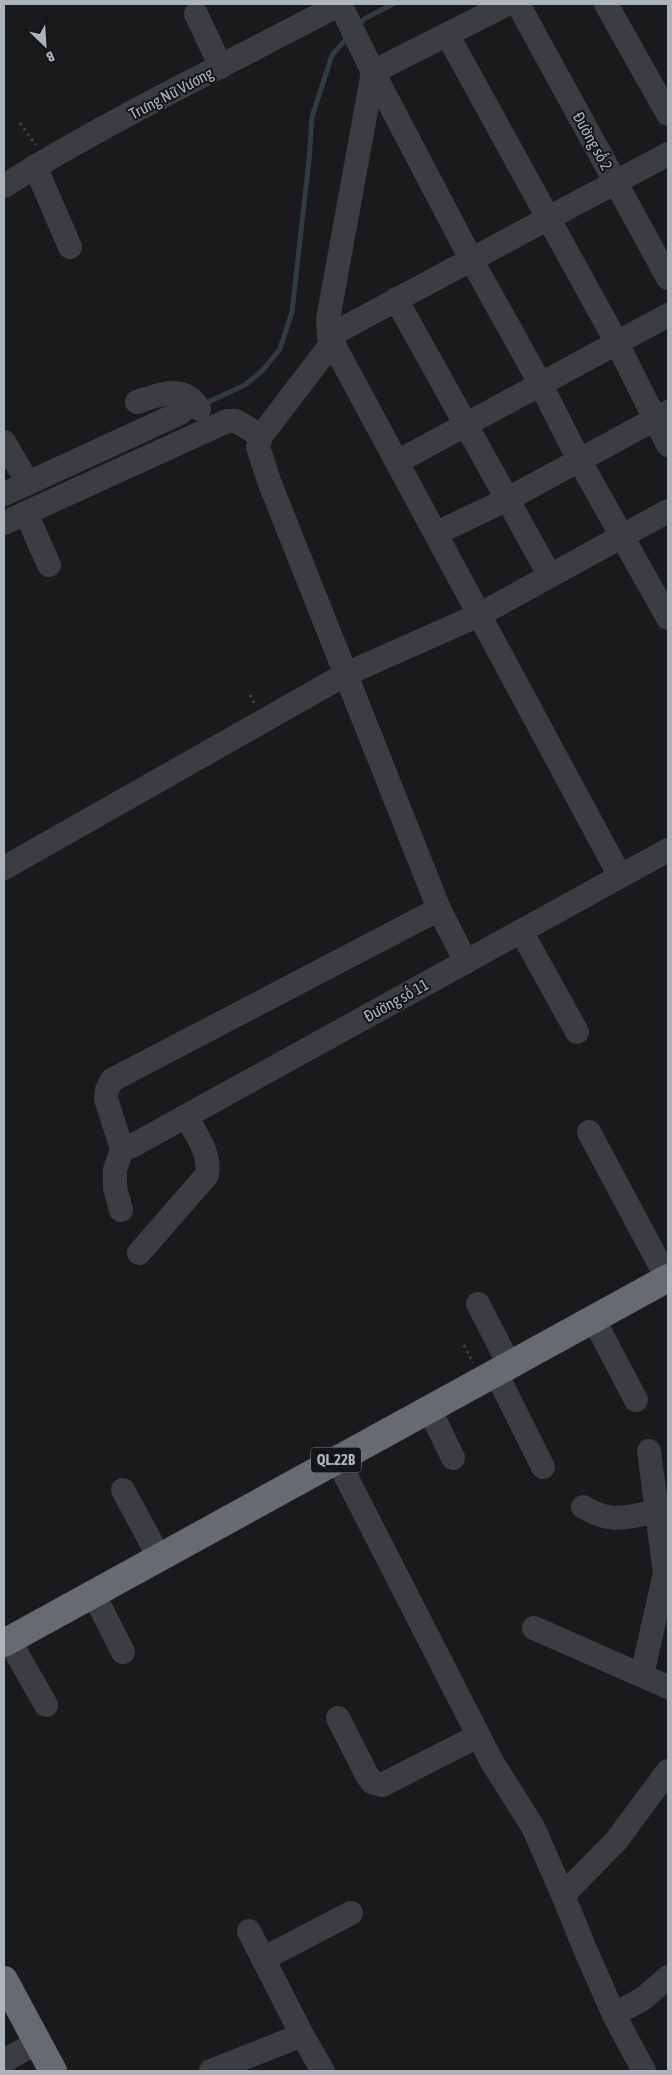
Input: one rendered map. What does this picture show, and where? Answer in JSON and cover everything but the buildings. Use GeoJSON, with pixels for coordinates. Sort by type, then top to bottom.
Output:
{"type":"FeatureCollection","features":[{"type":"Feature","properties":{"kind":"highway","name":"QL.22B"},"geometry":{"type":"LineString","coordinates":[[6,1641],[668,1278]]}},
{"type":"Feature","properties":{"kind":"highway"},"geometry":{"type":"LineString","coordinates":[[4,1980],[53,2071]]}},
{"type":"Feature","properties":{"kind":"street"},"geometry":{"type":"LineString","coordinates":[[372,72],[506,4]]}},
{"type":"Feature","properties":{"kind":"street","name":"Đường số 2"},"geometry":{"type":"LineString","coordinates":[[518,4],[668,278]]}},
{"type":"Feature","properties":{"kind":"street"},"geometry":{"type":"LineString","coordinates":[[606,4],[668,114]]}},
{"type":"Feature","properties":{"kind":"street"},"geometry":{"type":"LineString","coordinates":[[342,9],[372,72],[471,259],[540,383],[579,460],[668,618]]}},
{"type":"Feature","properties":{"kind":"street","name":"Trưng Nữ Vương"},"geometry":{"type":"LineString","coordinates":[[4,186],[40,163],[221,67],[342,9]]}},
{"type":"Feature","properties":{"kind":"street"},"geometry":{"type":"LineString","coordinates":[[196,14],[221,67]]}},
{"type":"Feature","properties":{"kind":"street"},"geometry":{"type":"LineString","coordinates":[[448,34],[547,218],[617,342],[662,416],[668,445]]}},
{"type":"Feature","properties":{"kind":"street"},"geometry":{"type":"LineString","coordinates":[[372,72],[328,320],[331,339],[620,876]]}},
{"type":"Feature","properties":{"kind":"street"},"geometry":{"type":"LineString","coordinates":[[466,962],[439,909],[266,472],[258,447],[262,436],[331,339],[396,300],[668,154]]}},
{"type":"Feature","properties":{"kind":"street"},"geometry":{"type":"LineString","coordinates":[[40,163],[70,247]]}},
{"type":"Feature","properties":{"kind":"street"},"geometry":{"type":"LineString","coordinates":[[396,300],[550,576]]}},
{"type":"Feature","properties":{"kind":"street"},"geometry":{"type":"LineString","coordinates":[[397,462],[668,315]]}},
{"type":"Feature","properties":{"kind":"street"},"geometry":{"type":"LineString","coordinates":[[136,402],[166,392],[178,393],[200,412]]}},
{"type":"Feature","properties":{"kind":"street"},"geometry":{"type":"LineString","coordinates":[[4,494],[180,413],[186,407],[232,420],[262,436]]}},
{"type":"Feature","properties":{"kind":"street"},"geometry":{"type":"LineString","coordinates":[[4,523],[26,513],[200,412]]}},
{"type":"Feature","properties":{"kind":"street"},"geometry":{"type":"LineString","coordinates":[[437,533],[508,499],[662,416]]}},
{"type":"Feature","properties":{"kind":"street"},"geometry":{"type":"LineString","coordinates":[[4,442],[28,483]]}},
{"type":"Feature","properties":{"kind":"street"},"geometry":{"type":"LineString","coordinates":[[4,868],[346,674],[479,615],[668,511]]}},
{"type":"Feature","properties":{"kind":"street"},"geometry":{"type":"LineString","coordinates":[[26,513],[49,565]]}},
{"type":"Feature","properties":{"kind":"street","name":"Đường số 11"},"geometry":{"type":"LineString","coordinates":[[122,1149],[132,1146],[668,850]]}},
{"type":"Feature","properties":{"kind":"street"},"geometry":{"type":"LineString","coordinates":[[121,1210],[116,1188],[115,1170],[122,1149],[106,1099],[107,1090],[112,1080],[439,909]]}},
{"type":"Feature","properties":{"kind":"street"},"geometry":{"type":"LineString","coordinates":[[521,931],[577,1032]]}},
{"type":"Feature","properties":{"kind":"street"},"geometry":{"type":"LineString","coordinates":[[139,1253],[207,1175],[209,1164],[203,1147],[186,1116]]}},
{"type":"Feature","properties":{"kind":"street"},"geometry":{"type":"LineString","coordinates":[[589,1132],[668,1278]]}},
{"type":"Feature","properties":{"kind":"street"},"geometry":{"type":"LineString","coordinates":[[478,1304],[543,1467]]}},
{"type":"Feature","properties":{"kind":"street"},"geometry":{"type":"LineString","coordinates":[[593,1318],[636,1400]]}},
{"type":"Feature","properties":{"kind":"street"},"geometry":{"type":"LineString","coordinates":[[429,1408],[453,1458]]}},
{"type":"Feature","properties":{"kind":"street"},"geometry":{"type":"LineString","coordinates":[[642,1675],[665,1573],[649,1451]]}},
{"type":"Feature","properties":{"kind":"street"},"geometry":{"type":"LineString","coordinates":[[336,1459],[478,1736],[500,1776],[533,1827],[614,2015],[644,2071]]}},
{"type":"Feature","properties":{"kind":"street"},"geometry":{"type":"LineString","coordinates":[[123,1490],[159,1557]]}},
{"type":"Feature","properties":{"kind":"street"},"geometry":{"type":"LineString","coordinates":[[583,1507],[604,1517],[612,1518],[656,1512]]}},
{"type":"Feature","properties":{"kind":"street"},"geometry":{"type":"LineString","coordinates":[[93,1593],[123,1652]]}},
{"type":"Feature","properties":{"kind":"street"},"geometry":{"type":"LineString","coordinates":[[534,1628],[668,1687]]}},
{"type":"Feature","properties":{"kind":"street"},"geometry":{"type":"LineString","coordinates":[[6,1641],[46,1706]]}},
{"type":"Feature","properties":{"kind":"street"},"geometry":{"type":"LineString","coordinates":[[338,1718],[367,1775],[372,1782],[382,1785],[478,1736]]}},
{"type":"Feature","properties":{"kind":"street"},"geometry":{"type":"LineString","coordinates":[[563,1895],[616,1841],[668,1772]]}},
{"type":"Feature","properties":{"kind":"street"},"geometry":{"type":"LineString","coordinates":[[263,1959],[351,1913]]}},
{"type":"Feature","properties":{"kind":"street"},"geometry":{"type":"LineString","coordinates":[[249,1931],[302,2035],[323,2071]]}},
{"type":"Feature","properties":{"kind":"street"},"geometry":{"type":"LineString","coordinates":[[614,2015],[644,1998],[668,1977]]}},
{"type":"Feature","properties":{"kind":"street"},"geometry":{"type":"LineString","coordinates":[[211,2071],[302,2035]]}},
{"type":"Feature","properties":{"kind":"street"},"geometry":{"type":"LineString","coordinates":[[4,2061],[37,2042]]}},
{"type":"Feature","properties":{"kind":"path"},"geometry":{"type":"LineString","coordinates":[[20,123],[40,163]]}},
{"type":"Feature","properties":{"kind":"waterway"},"geometry":{"type":"LineString","coordinates":[[358,26],[364,19],[393,4]]}},
{"type":"Feature","properties":{"kind":"waterway"},"geometry":{"type":"LineString","coordinates":[[204,404],[245,385],[262,371],[280,349],[292,312],[312,117],[332,55],[349,36]]}}]}
